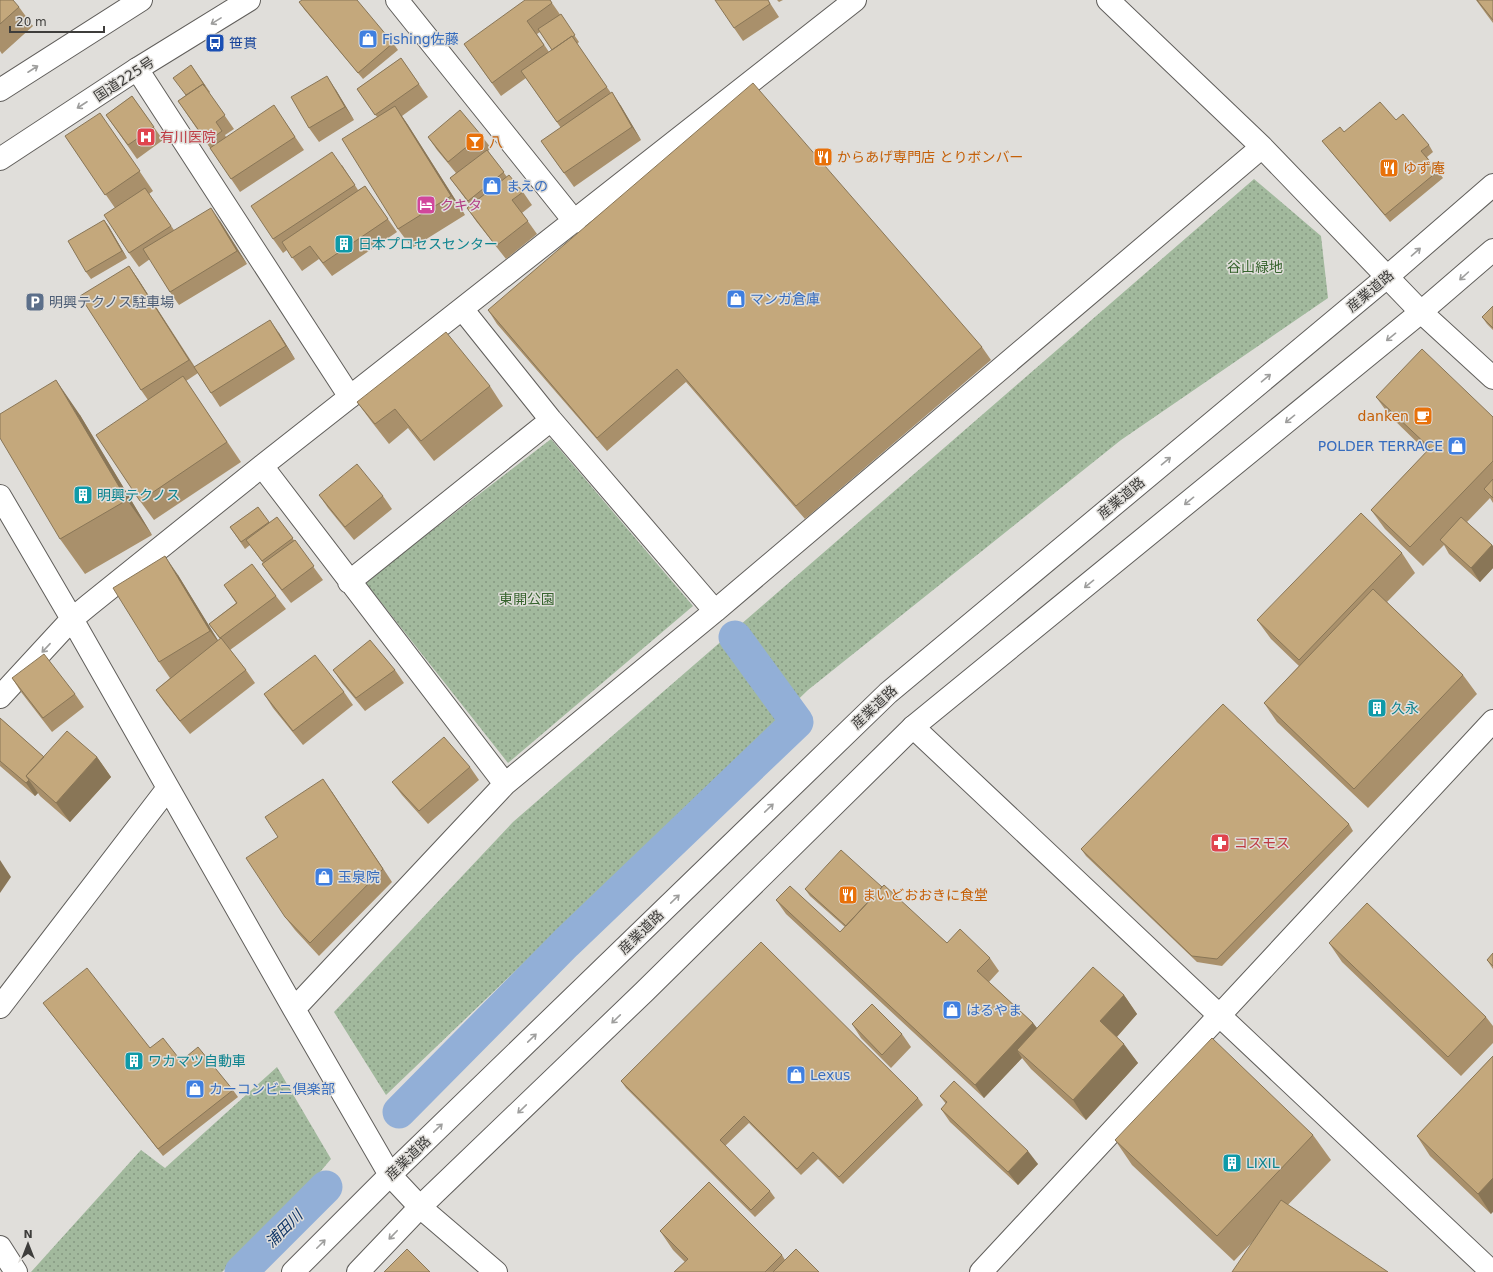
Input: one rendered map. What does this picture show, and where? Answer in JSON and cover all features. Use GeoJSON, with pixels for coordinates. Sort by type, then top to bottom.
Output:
{"type":"FeatureCollection","features":[{"type":"Feature","properties":{"kind":"main road"},"geometry":{"type":"LineString","coordinates":[[0,90],[141,0]]}},
{"type":"Feature","properties":{"kind":"main road","name":"国道225号"},"geometry":{"type":"LineString","coordinates":[[0,159],[137,69],[249,0]]}},
{"type":"Feature","properties":{"kind":"main road"},"geometry":{"type":"LineString","coordinates":[[397,0],[575,222]]}},
{"type":"Feature","properties":{"kind":"main road"},"geometry":{"type":"LineString","coordinates":[[0,697],[72,619],[262,466],[575,222],[855,0]]}},
{"type":"Feature","properties":{"kind":"main road"},"geometry":{"type":"LineString","coordinates":[[1108,0],[1262,147],[1421,312],[1493,378]]}},
{"type":"Feature","properties":{"kind":"main road"},"geometry":{"type":"LineString","coordinates":[[137,69],[350,397]]}},
{"type":"Feature","properties":{"kind":"main road"},"geometry":{"type":"LineString","coordinates":[[294,1009],[505,784],[715,611],[1262,147]]}},
{"type":"Feature","properties":{"kind":"main road","name":"産業道路"},"geometry":{"type":"LineString","coordinates":[[293,1272],[390,1175],[888,693],[1387,278],[1493,185]]}},
{"type":"Feature","properties":{"kind":"main road"},"geometry":{"type":"LineString","coordinates":[[358,1272],[420,1207],[644,992],[913,727],[1421,312],[1493,250]]}},
{"type":"Feature","properties":{"kind":"main road"},"geometry":{"type":"LineString","coordinates":[[463,310],[551,420],[715,611]]}},
{"type":"Feature","properties":{"kind":"main road"},"geometry":{"type":"LineString","coordinates":[[349,582],[551,420]]}},
{"type":"Feature","properties":{"kind":"main road"},"geometry":{"type":"LineString","coordinates":[[262,466],[349,582],[505,784]]}},
{"type":"Feature","properties":{"kind":"main road"},"geometry":{"type":"LineString","coordinates":[[0,496],[390,1175],[420,1207],[496,1272]]}},
{"type":"Feature","properties":{"kind":"main road"},"geometry":{"type":"LineString","coordinates":[[981,1272],[1493,721]]}},
{"type":"Feature","properties":{"kind":"main road"},"geometry":{"type":"LineString","coordinates":[[913,727],[1492,1272]]}},
{"type":"Feature","properties":{"kind":"main road"},"geometry":{"type":"LineString","coordinates":[[0,1007],[168,788]]}},
{"type":"Feature","properties":{"kind":"main road"},"geometry":{"type":"LineString","coordinates":[[0,1247],[16,1272]]}},
{"type":"Feature","properties":{"kind":"green space","name":"谷山緑地"},"geometry":{"type":"Polygon","coordinates":[[[1254,179],[1321,236],[1328,298],[1121,440],[808,690],[386,1095],[334,1012],[513,822],[1254,179]]]}},
{"type":"Feature","properties":{"kind":"green space","name":"東開公園"},"geometry":{"type":"Polygon","coordinates":[[[551,439],[693,606],[508,763],[365,582],[551,439]]]}},
{"type":"Feature","properties":{"kind":"green space"},"geometry":{"type":"Polygon","coordinates":[[[277,1067],[331,1159],[305,1190],[222,1272],[31,1272],[141,1150],[165,1168],[277,1067]]]}},
{"type":"Feature","properties":{"kind":"building"},"geometry":{"type":"Polygon","coordinates":[[[0,0],[13,0],[19,7],[0,24],[0,0]]]}},
{"type":"Feature","properties":{"kind":"building"},"geometry":{"type":"Polygon","coordinates":[[[302,0],[357,0],[393,43],[358,73],[299,2],[302,0]]]}},
{"type":"Feature","properties":{"kind":"building"},"geometry":{"type":"Polygon","coordinates":[[[525,0],[550,0],[552,3],[527,21],[544,45],[492,83],[464,44],[525,0]]]}},
{"type":"Feature","properties":{"kind":"building"},"geometry":{"type":"Polygon","coordinates":[[[715,0],[768,0],[770,4],[734,28],[715,0]]]}},
{"type":"Feature","properties":{"kind":"building"},"geometry":{"type":"Polygon","coordinates":[[[1477,0],[1493,0],[1493,20],[1477,0]]]}},
{"type":"Feature","properties":{"kind":"building"},"geometry":{"type":"Polygon","coordinates":[[[561,14],[575,35],[552,50],[538,29],[561,14]]]}},
{"type":"Feature","properties":{"kind":"building"},"geometry":{"type":"Polygon","coordinates":[[[572,36],[607,87],[557,122],[521,71],[572,36]]]}},
{"type":"Feature","properties":{"kind":"building"},"geometry":{"type":"Polygon","coordinates":[[[401,58],[419,84],[375,115],[357,89],[401,58]]]}},
{"type":"Feature","properties":{"kind":"building"},"geometry":{"type":"Polygon","coordinates":[[[191,65],[205,86],[203,84],[186,95],[173,78],[191,65]]]}},
{"type":"Feature","properties":{"kind":"building"},"geometry":{"type":"Polygon","coordinates":[[[327,76],[345,107],[309,128],[291,97],[327,76]]]}},
{"type":"Feature","properties":{"kind":"building"},"geometry":{"type":"Polygon","coordinates":[[[753,83],[982,347],[796,506],[677,369],[597,438],[488,310],[753,83]]]}},
{"type":"Feature","properties":{"kind":"building"},"geometry":{"type":"Polygon","coordinates":[[[203,84],[225,115],[216,122],[222,131],[207,142],[178,101],[203,84]]]}},
{"type":"Feature","properties":{"kind":"building"},"geometry":{"type":"Polygon","coordinates":[[[612,92],[632,127],[564,173],[541,141],[612,92]]]}},
{"type":"Feature","properties":{"kind":"building"},"geometry":{"type":"Polygon","coordinates":[[[132,96],[154,127],[128,145],[106,115],[132,96]]]}},
{"type":"Feature","properties":{"kind":"building","name":"ゆず庵"},"geometry":{"type":"Polygon","coordinates":[[[1380,102],[1396,120],[1403,114],[1429,145],[1421,151],[1438,171],[1385,215],[1322,141],[1340,127],[1344,132],[1380,102]]]}},
{"type":"Feature","properties":{"kind":"building"},"geometry":{"type":"Polygon","coordinates":[[[274,105],[295,137],[231,179],[210,148],[274,105]]]}},
{"type":"Feature","properties":{"kind":"building"},"geometry":{"type":"Polygon","coordinates":[[[395,106],[451,196],[398,229],[342,139],[395,106]]]}},
{"type":"Feature","properties":{"kind":"building"},"geometry":{"type":"Polygon","coordinates":[[[460,110],[481,135],[448,162],[428,137],[460,110]]]}},
{"type":"Feature","properties":{"kind":"building"},"geometry":{"type":"Polygon","coordinates":[[[100,113],[140,171],[105,195],[65,136],[100,113]]]}},
{"type":"Feature","properties":{"kind":"building"},"geometry":{"type":"Polygon","coordinates":[[[487,150],[504,172],[468,201],[450,178],[487,150]]]}},
{"type":"Feature","properties":{"kind":"building"},"geometry":{"type":"Polygon","coordinates":[[[332,152],[355,185],[273,239],[251,206],[332,152]]]}},
{"type":"Feature","properties":{"kind":"building"},"geometry":{"type":"Polygon","coordinates":[[[509,175],[523,192],[512,200],[528,221],[496,246],[467,208],[509,175]]]}},
{"type":"Feature","properties":{"kind":"building"},"geometry":{"type":"Polygon","coordinates":[[[365,186],[388,219],[323,263],[310,246],[292,258],[282,242],[365,186]]]}},
{"type":"Feature","properties":{"kind":"building"},"geometry":{"type":"Polygon","coordinates":[[[145,188],[171,226],[129,253],[104,215],[145,188]]]}},
{"type":"Feature","properties":{"kind":"building"},"geometry":{"type":"Polygon","coordinates":[[[211,208],[237,251],[170,292],[143,249],[211,208]]]}},
{"type":"Feature","properties":{"kind":"building"},"geometry":{"type":"Polygon","coordinates":[[[104,220],[122,251],[86,272],[68,241],[104,220]]]}},
{"type":"Feature","properties":{"kind":"building"},"geometry":{"type":"Polygon","coordinates":[[[129,266],[189,360],[141,390],[80,296],[129,266]]]}},
{"type":"Feature","properties":{"kind":"building"},"geometry":{"type":"Polygon","coordinates":[[[1493,306],[1493,328],[1482,317],[1493,306]]]}},
{"type":"Feature","properties":{"kind":"building"},"geometry":{"type":"Polygon","coordinates":[[[270,320],[286,346],[211,393],[194,367],[270,320]]]}},
{"type":"Feature","properties":{"kind":"building"},"geometry":{"type":"Polygon","coordinates":[[[446,332],[490,386],[421,441],[395,409],[375,424],[357,402],[446,332]]]}},
{"type":"Feature","properties":{"kind":"building","name":"POLDER TERRACE"},"geometry":{"type":"Polygon","coordinates":[[[1422,349],[1493,417],[1493,461],[1410,547],[1371,510],[1430,448],[1376,397],[1422,349]]]}},
{"type":"Feature","properties":{"kind":"building"},"geometry":{"type":"Polygon","coordinates":[[[183,376],[227,442],[140,501],[96,435],[183,376]]]}},
{"type":"Feature","properties":{"kind":"building","name":"明興テクノス"},"geometry":{"type":"Polygon","coordinates":[[[56,380],[127,500],[60,539],[0,438],[0,414],[56,380]]]}},
{"type":"Feature","properties":{"kind":"building"},"geometry":{"type":"Polygon","coordinates":[[[357,464],[383,496],[345,527],[319,495],[357,464]]]}},
{"type":"Feature","properties":{"kind":"building"},"geometry":{"type":"Polygon","coordinates":[[[1493,479],[1493,498],[1484,489],[1493,479]]]}},
{"type":"Feature","properties":{"kind":"building"},"geometry":{"type":"Polygon","coordinates":[[[258,507],[269,522],[241,542],[230,527],[258,507]]]}},
{"type":"Feature","properties":{"kind":"building"},"geometry":{"type":"Polygon","coordinates":[[[1361,513],[1402,553],[1299,660],[1257,620],[1361,513]]]}},
{"type":"Feature","properties":{"kind":"building"},"geometry":{"type":"Polygon","coordinates":[[[277,517],[293,538],[262,561],[246,540],[277,517]]]}},
{"type":"Feature","properties":{"kind":"building"},"geometry":{"type":"Polygon","coordinates":[[[1461,517],[1492,545],[1471,568],[1440,540],[1461,517]]]}},
{"type":"Feature","properties":{"kind":"building"},"geometry":{"type":"Polygon","coordinates":[[[295,540],[314,566],[282,590],[262,564],[295,540]]]}},
{"type":"Feature","properties":{"kind":"building"},"geometry":{"type":"Polygon","coordinates":[[[165,556],[210,631],[159,662],[113,588],[165,556]]]}},
{"type":"Feature","properties":{"kind":"building"},"geometry":{"type":"Polygon","coordinates":[[[252,564],[276,596],[220,638],[209,624],[237,603],[224,585],[252,564]]]}},
{"type":"Feature","properties":{"kind":"building","name":"久永"},"geometry":{"type":"Polygon","coordinates":[[[1373,589],[1463,675],[1354,789],[1264,703],[1373,589]]]}},
{"type":"Feature","properties":{"kind":"building"},"geometry":{"type":"Polygon","coordinates":[[[221,638],[246,670],[180,721],[156,690],[221,638]]]}},
{"type":"Feature","properties":{"kind":"building"},"geometry":{"type":"Polygon","coordinates":[[[370,640],[395,670],[356,698],[333,670],[370,640]]]}},
{"type":"Feature","properties":{"kind":"building"},"geometry":{"type":"Polygon","coordinates":[[[44,654],[75,694],[43,718],[12,678],[44,654]]]}},
{"type":"Feature","properties":{"kind":"building"},"geometry":{"type":"Polygon","coordinates":[[[315,655],[344,692],[293,731],[264,694],[315,655]]]}},
{"type":"Feature","properties":{"kind":"building","name":"コスモス"},"geometry":{"type":"Polygon","coordinates":[[[1223,704],[1349,824],[1217,959],[1192,956],[1081,849],[1223,704]]]}},
{"type":"Feature","properties":{"kind":"building"},"geometry":{"type":"Polygon","coordinates":[[[0,718],[44,757],[26,776],[29,780],[26,783],[0,761],[0,718]]]}},
{"type":"Feature","properties":{"kind":"building"},"geometry":{"type":"Polygon","coordinates":[[[67,731],[97,757],[56,803],[26,776],[67,731]]]}},
{"type":"Feature","properties":{"kind":"building"},"geometry":{"type":"Polygon","coordinates":[[[444,737],[470,767],[419,811],[392,782],[444,737]]]}},
{"type":"Feature","properties":{"kind":"building","name":"玉泉院"},"geometry":{"type":"Polygon","coordinates":[[[323,779],[383,869],[310,943],[285,917],[246,858],[278,837],[265,817],[323,779]]]}},
{"type":"Feature","properties":{"kind":"building","name":"まいどおおきに食堂"},"geometry":{"type":"Polygon","coordinates":[[[841,850],[882,887],[846,926],[805,889],[841,850]]]}},
{"type":"Feature","properties":{"kind":"building","name":"はるやま"},"geometry":{"type":"Polygon","coordinates":[[[884,885],[947,943],[960,929],[990,958],[977,971],[1033,1023],[975,1085],[776,900],[790,886],[840,932],[884,885]]]}},
{"type":"Feature","properties":{"kind":"building"},"geometry":{"type":"Polygon","coordinates":[[[1367,903],[1486,1017],[1448,1057],[1329,943],[1367,903]]]}},
{"type":"Feature","properties":{"kind":"building","name":"Lexus"},"geometry":{"type":"Polygon","coordinates":[[[761,942],[918,1098],[839,1177],[813,1152],[797,1169],[744,1116],[720,1140],[770,1191],[751,1210],[621,1081],[761,942]]]}},
{"type":"Feature","properties":{"kind":"building"},"geometry":{"type":"Polygon","coordinates":[[[1493,953],[1493,966],[1487,960],[1493,953]]]}},
{"type":"Feature","properties":{"kind":"building"},"geometry":{"type":"Polygon","coordinates":[[[1093,967],[1124,995],[1100,1021],[1124,1044],[1073,1100],[1017,1050],[1093,967]]]}},
{"type":"Feature","properties":{"kind":"building","name":"ワカマツ自動車"},"geometry":{"type":"Polygon","coordinates":[[[87,968],[150,1048],[163,1038],[181,1061],[198,1047],[233,1090],[158,1149],[43,1003],[87,968]]]}},
{"type":"Feature","properties":{"kind":"building"},"geometry":{"type":"Polygon","coordinates":[[[872,1004],[902,1034],[882,1055],[852,1024],[872,1004]]]}},
{"type":"Feature","properties":{"kind":"building","name":"LIXIL"},"geometry":{"type":"Polygon","coordinates":[[[1212,1038],[1313,1135],[1217,1236],[1115,1140],[1212,1038]]]}},
{"type":"Feature","properties":{"kind":"building"},"geometry":{"type":"Polygon","coordinates":[[[1493,1056],[1493,1178],[1478,1194],[1417,1136],[1493,1056]]]}},
{"type":"Feature","properties":{"kind":"building"},"geometry":{"type":"Polygon","coordinates":[[[954,1081],[1028,1151],[1008,1172],[941,1109],[947,1102],[940,1096],[954,1081]]]}},
{"type":"Feature","properties":{"kind":"building"},"geometry":{"type":"Polygon","coordinates":[[[709,1182],[782,1255],[765,1272],[674,1272],[688,1259],[660,1231],[709,1182]]]}},
{"type":"Feature","properties":{"kind":"building"},"geometry":{"type":"Polygon","coordinates":[[[1281,1200],[1388,1272],[1232,1272],[1281,1200]]]}},
{"type":"Feature","properties":{"kind":"building"},"geometry":{"type":"Polygon","coordinates":[[[407,1249],[430,1272],[384,1272],[407,1249]]]}},
{"type":"Feature","properties":{"kind":"building"},"geometry":{"type":"Polygon","coordinates":[[[796,1249],[819,1272],[773,1272],[796,1249]]]}},
{"type":"Feature","properties":{"kind":"waterway"},"geometry":{"type":"LineString","coordinates":[[399,1112],[566,943],[797,722],[735,637]]}},
{"type":"Feature","properties":{"kind":"waterway","name":"浦田川"},"geometry":{"type":"LineString","coordinates":[[241,1272],[326,1187]]}},
{"type":"Feature","properties":{"kind":"place","name":"Fishing佐藤"},"geometry":{"type":"Point","coordinates":[368,39]}},
{"type":"Feature","properties":{"kind":"place","name":"笹貫"},"geometry":{"type":"Point","coordinates":[215,43]}},
{"type":"Feature","properties":{"kind":"place","name":"有川医院"},"geometry":{"type":"Point","coordinates":[146,137]}},
{"type":"Feature","properties":{"kind":"place","name":"八"},"geometry":{"type":"Point","coordinates":[475,142]}},
{"type":"Feature","properties":{"kind":"place","name":"からあげ専門店 とりボンバー"},"geometry":{"type":"Point","coordinates":[823,157]}},
{"type":"Feature","properties":{"kind":"place","name":"ゆず庵"},"geometry":{"type":"Point","coordinates":[1389,168]}},
{"type":"Feature","properties":{"kind":"place","name":"まえの"},"geometry":{"type":"Point","coordinates":[492,186]}},
{"type":"Feature","properties":{"kind":"place","name":"クキタ"},"geometry":{"type":"Point","coordinates":[426,205]}},
{"type":"Feature","properties":{"kind":"place","name":"日本プロセスセンター"},"geometry":{"type":"Point","coordinates":[344,244]}},
{"type":"Feature","properties":{"kind":"place","name":"マンガ倉庫"},"geometry":{"type":"Point","coordinates":[736,299]}},
{"type":"Feature","properties":{"kind":"place","name":"明興テクノス駐車場"},"geometry":{"type":"Point","coordinates":[35,302]}},
{"type":"Feature","properties":{"kind":"place","name":"danken"},"geometry":{"type":"Point","coordinates":[1423,416]}},
{"type":"Feature","properties":{"kind":"place","name":"POLDER TERRACE"},"geometry":{"type":"Point","coordinates":[1457,446]}},
{"type":"Feature","properties":{"kind":"place","name":"明興テクノス"},"geometry":{"type":"Point","coordinates":[83,495]}},
{"type":"Feature","properties":{"kind":"place","name":"久永"},"geometry":{"type":"Point","coordinates":[1377,708]}},
{"type":"Feature","properties":{"kind":"place","name":"コスモス"},"geometry":{"type":"Point","coordinates":[1220,843]}},
{"type":"Feature","properties":{"kind":"place","name":"玉泉院"},"geometry":{"type":"Point","coordinates":[324,877]}},
{"type":"Feature","properties":{"kind":"place","name":"まいどおおきに食堂"},"geometry":{"type":"Point","coordinates":[848,895]}},
{"type":"Feature","properties":{"kind":"place","name":"はるやま"},"geometry":{"type":"Point","coordinates":[952,1010]}},
{"type":"Feature","properties":{"kind":"place","name":"ワカマツ自動車"},"geometry":{"type":"Point","coordinates":[134,1061]}},
{"type":"Feature","properties":{"kind":"place","name":"Lexus"},"geometry":{"type":"Point","coordinates":[796,1075]}},
{"type":"Feature","properties":{"kind":"place","name":"カーコンビニ倶楽部"},"geometry":{"type":"Point","coordinates":[195,1089]}},
{"type":"Feature","properties":{"kind":"place","name":"LIXIL"},"geometry":{"type":"Point","coordinates":[1232,1163]}}]}
